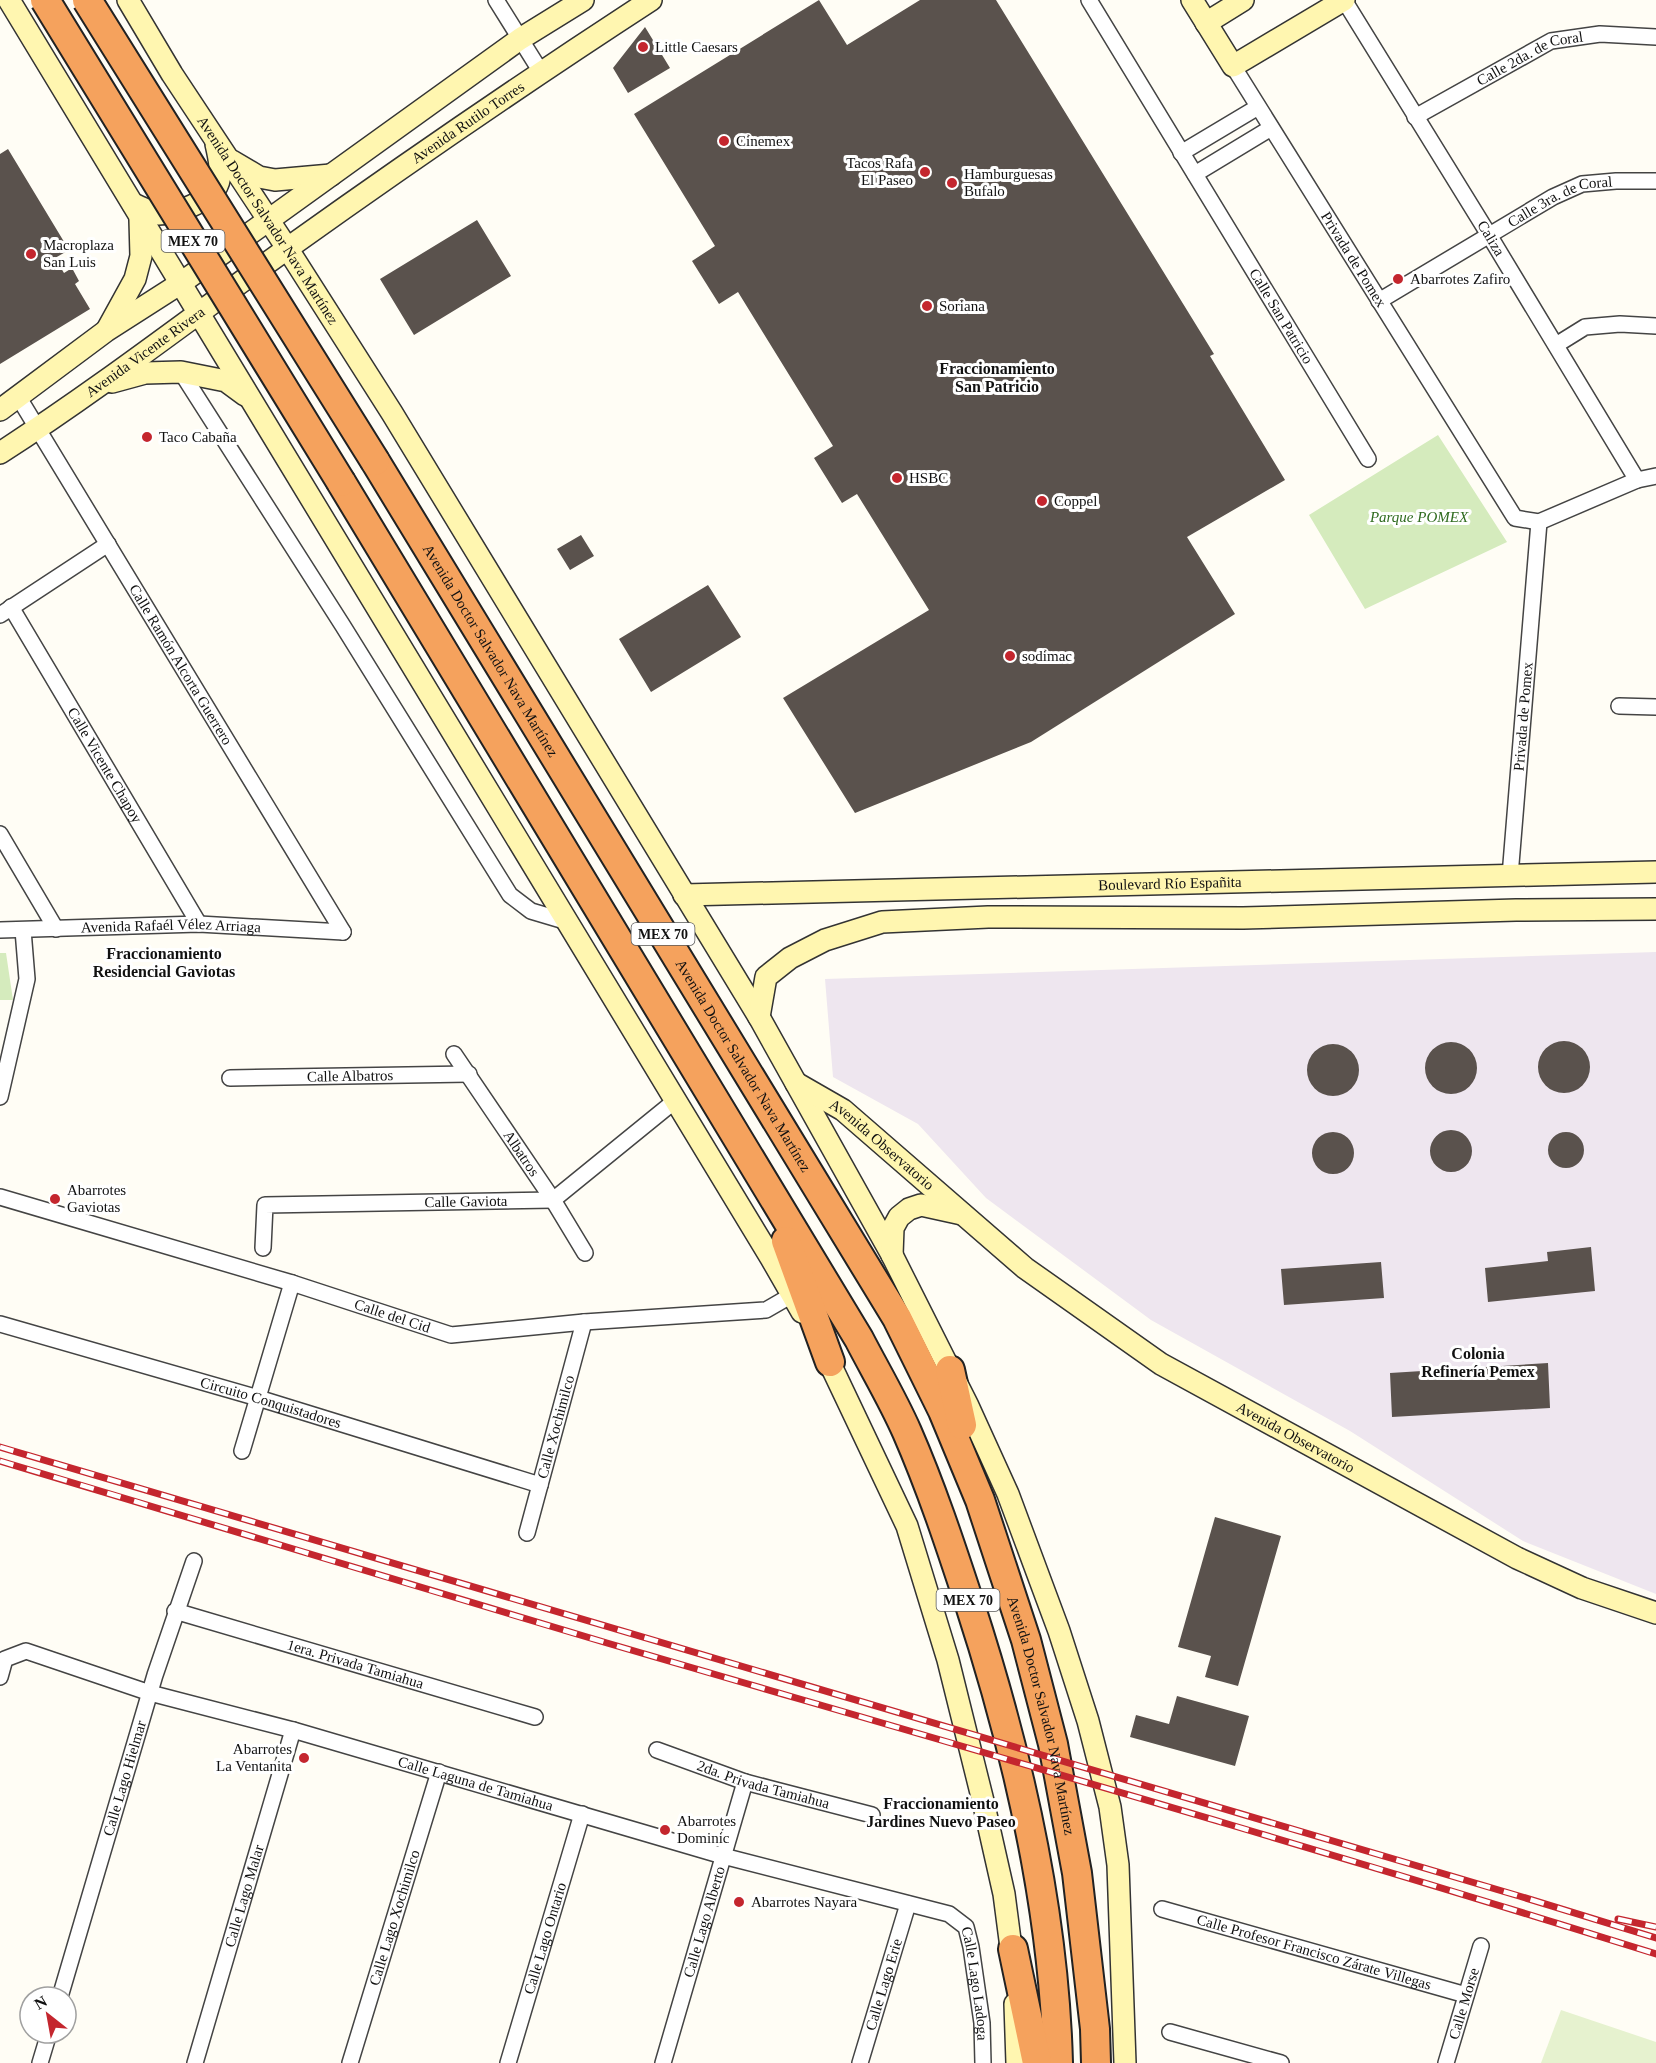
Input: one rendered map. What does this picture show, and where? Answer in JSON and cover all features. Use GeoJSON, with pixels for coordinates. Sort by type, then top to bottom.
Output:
{"type":"FeatureCollection","features":[{"type":"Feature","properties":{"kind":"highway","name":"MEX 70"},"geometry":{"type":"LineString","coordinates":[[45,0],[341,482],[762,1177],[859,1339],[906,1430],[941,1516],[986,1653],[1013,1753],[1040,1879],[1057,2030],[1058,2063]]}},
{"type":"Feature","properties":{"kind":"highway","name":"Avenida Doctor Salvador Nava Martínez"},"geometry":{"type":"LineString","coordinates":[[87,0],[375,461],[897,1318],[943,1411],[980,1500],[1026,1640],[1053,1744],[1077,1873],[1095,2029],[1096,2063]]}},
{"type":"Feature","properties":{"kind":"highway"},"geometry":{"type":"LineString","coordinates":[[762,1177],[830,1362]]}},
{"type":"Feature","properties":{"kind":"highway"},"geometry":{"type":"LineString","coordinates":[[950,1370],[980,1500]]}},
{"type":"Feature","properties":{"kind":"highway"},"geometry":{"type":"LineString","coordinates":[[1013,1949],[1037,2063]]}},
{"type":"Feature","properties":{"kind":"main road"},"geometry":{"type":"LineString","coordinates":[[9,0],[676,1100],[830,1362],[907,1526],[948,1660],[1004,1894],[1013,1949],[1017,2063]]}},
{"type":"Feature","properties":{"kind":"main road","name":"Avenida Doctor Salvador Nava Martínez"},"geometry":{"type":"LineString","coordinates":[[128,0],[172,74],[392,413],[759,1017],[892,1255],[968,1406],[1008,1494],[1055,1621],[1088,1721],[1110,1806],[1118,1865],[1125,2063]]}},
{"type":"Feature","properties":{"kind":"main road"},"geometry":{"type":"LineString","coordinates":[[0,410],[106,331],[181,283],[520,39],[583,0]]}},
{"type":"Feature","properties":{"kind":"main road","name":"Avenida Rutilo Torres"},"geometry":{"type":"LineString","coordinates":[[287,248],[541,72],[651,0]]}},
{"type":"Feature","properties":{"kind":"main road","name":"Privada de Pomex"},"geometry":{"type":"LineString","coordinates":[[1192,0],[1233,66]]}},
{"type":"Feature","properties":{"kind":"main road"},"geometry":{"type":"LineString","coordinates":[[1206,23],[1243,0]]}},
{"type":"Feature","properties":{"kind":"main road"},"geometry":{"type":"LineString","coordinates":[[1233,66],[1344,0]]}},
{"type":"Feature","properties":{"kind":"main road"},"geometry":{"type":"LineString","coordinates":[[136,211],[158,214],[182,212],[204,199],[217,187],[221,149]]}},
{"type":"Feature","properties":{"kind":"main road"},"geometry":{"type":"LineString","coordinates":[[221,149],[259,177],[275,180],[331,175]]}},
{"type":"Feature","properties":{"kind":"main road"},"geometry":{"type":"LineString","coordinates":[[106,331],[135,279],[141,256],[136,211]]}},
{"type":"Feature","properties":{"kind":"main road","name":"Avenida Vicente Rivera"},"geometry":{"type":"LineString","coordinates":[[0,453],[101,385],[287,248]]}},
{"type":"Feature","properties":{"kind":"main road"},"geometry":{"type":"LineString","coordinates":[[101,385],[145,373],[181,372],[226,381],[250,399]]}},
{"type":"Feature","properties":{"kind":"main road","name":"Boulevard Río Españita"},"geometry":{"type":"LineString","coordinates":[[684,895],[1656,872]]}},
{"type":"Feature","properties":{"kind":"main road"},"geometry":{"type":"LineString","coordinates":[[759,1017],[766,977],[790,958],[825,940],[882,922],[988,917],[1243,918],[1516,910],[1656,909]]}},
{"type":"Feature","properties":{"kind":"main road","name":"Avenida Observatorio"},"geometry":{"type":"LineString","coordinates":[[796,1083],[843,1110],[1025,1268],[1161,1364],[1517,1558],[1582,1588],[1656,1613]]}},
{"type":"Feature","properties":{"kind":"main road","name":"Avenida Observatorio"},"geometry":{"type":"LineString","coordinates":[[892,1255],[893,1228],[909,1209],[921,1205],[964,1214]]}},
{"type":"Feature","properties":{"kind":"street"},"geometry":{"type":"LineString","coordinates":[[496,0],[541,72]]}},
{"type":"Feature","properties":{"kind":"street","name":"Calle San Patricio"},"geometry":{"type":"LineString","coordinates":[[1089,0],[1368,459]]}},
{"type":"Feature","properties":{"kind":"street","name":"Caliza"},"geometry":{"type":"LineString","coordinates":[[1344,0],[1637,480]]}},
{"type":"Feature","properties":{"kind":"street","name":"Calle 2da. de Coral"},"geometry":{"type":"LineString","coordinates":[[1415,117],[1551,41],[1600,34],[1656,37]]}},
{"type":"Feature","properties":{"kind":"street","name":"Privada de Pomex"},"geometry":{"type":"LineString","coordinates":[[1233,66],[1515,518],[1539,522],[1510,876]]}},
{"type":"Feature","properties":{"kind":"street"},"geometry":{"type":"LineString","coordinates":[[1181,153],[1258,107]]}},
{"type":"Feature","properties":{"kind":"street"},"geometry":{"type":"LineString","coordinates":[[1194,174],[1272,128]]}},
{"type":"Feature","properties":{"kind":"street","name":"Calle 3ra. de Coral"},"geometry":{"type":"LineString","coordinates":[[1379,301],[1553,197],[1582,184],[1616,180],[1656,181]]}},
{"type":"Feature","properties":{"kind":"street"},"geometry":{"type":"LineString","coordinates":[[1556,345],[1585,327],[1620,324],[1656,326]]}},
{"type":"Feature","properties":{"kind":"street"},"geometry":{"type":"LineString","coordinates":[[181,372],[343,626],[510,895],[531,911],[568,922]]}},
{"type":"Feature","properties":{"kind":"street","name":"Calle Ramón Alcorta Guerrero"},"geometry":{"type":"LineString","coordinates":[[19,398],[343,932]]}},
{"type":"Feature","properties":{"kind":"street"},"geometry":{"type":"LineString","coordinates":[[1539,522],[1637,480],[1656,476]]}},
{"type":"Feature","properties":{"kind":"street"},"geometry":{"type":"LineString","coordinates":[[6,611],[108,544]]}},
{"type":"Feature","properties":{"kind":"street","name":"Calle Vicente Chapoy"},"geometry":{"type":"LineString","coordinates":[[6,611],[199,924]]}},
{"type":"Feature","properties":{"kind":"street"},"geometry":{"type":"LineString","coordinates":[[1619,706],[1656,707]]}},
{"type":"Feature","properties":{"kind":"street"},"geometry":{"type":"LineString","coordinates":[[0,834],[56,929]]}},
{"type":"Feature","properties":{"kind":"street","name":"Avenida Rafaél Vélez Arriaga"},"geometry":{"type":"LineString","coordinates":[[0,930],[23,934],[56,929],[199,924],[343,932]]}},
{"type":"Feature","properties":{"kind":"street"},"geometry":{"type":"LineString","coordinates":[[0,1097],[27,979],[23,934]]}},
{"type":"Feature","properties":{"kind":"street","name":"Albatros"},"geometry":{"type":"LineString","coordinates":[[454,1054],[553,1200],[585,1253]]}},
{"type":"Feature","properties":{"kind":"street","name":"Calle Albatros"},"geometry":{"type":"LineString","coordinates":[[230,1078],[469,1074]]}},
{"type":"Feature","properties":{"kind":"street"},"geometry":{"type":"LineString","coordinates":[[553,1200],[676,1100]]}},
{"type":"Feature","properties":{"kind":"street","name":"Calle del Cid"},"geometry":{"type":"LineString","coordinates":[[0,1197],[292,1283],[451,1335],[584,1322],[766,1310],[792,1295]]}},
{"type":"Feature","properties":{"kind":"street","name":"Calle Gaviota"},"geometry":{"type":"LineString","coordinates":[[263,1248],[265,1205],[553,1200]]}},
{"type":"Feature","properties":{"kind":"street"},"geometry":{"type":"LineString","coordinates":[[242,1451],[292,1283]]}},
{"type":"Feature","properties":{"kind":"street","name":"Calle Xochimilco"},"geometry":{"type":"LineString","coordinates":[[527,1533],[584,1322]]}},
{"type":"Feature","properties":{"kind":"street","name":"Circuito Conquistadores"},"geometry":{"type":"LineString","coordinates":[[0,1324],[258,1398],[540,1485]]}},
{"type":"Feature","properties":{"kind":"street","name":"Calle Lago Hielmar"},"geometry":{"type":"LineString","coordinates":[[64,1985],[175,1611],[194,1561]]}},
{"type":"Feature","properties":{"kind":"street","name":"1era. Privada Tamiahua"},"geometry":{"type":"LineString","coordinates":[[175,1611],[535,1717]]}},
{"type":"Feature","properties":{"kind":"street","name":"Calle Laguna de Tamiahua"},"geometry":{"type":"LineString","coordinates":[[0,1677],[5,1659],[26,1651],[150,1693],[293,1730],[723,1856],[949,1914]]}},
{"type":"Feature","properties":{"kind":"street","name":"Calle Lago Malar"},"geometry":{"type":"LineString","coordinates":[[195,2063],[293,1730]]}},
{"type":"Feature","properties":{"kind":"street","name":"2da. Privada Tamiahua"},"geometry":{"type":"LineString","coordinates":[[657,1750],[745,1782],[872,1815]]}},
{"type":"Feature","properties":{"kind":"street","name":"Calle Lago Xochimilco"},"geometry":{"type":"LineString","coordinates":[[350,2063],[439,1772]]}},
{"type":"Feature","properties":{"kind":"street","name":"Calle Lago Alberto"},"geometry":{"type":"LineString","coordinates":[[663,2063],[745,1782]]}},
{"type":"Feature","properties":{"kind":"street","name":"Calle Lago Ontario"},"geometry":{"type":"LineString","coordinates":[[508,2063],[582,1814]]}},
{"type":"Feature","properties":{"kind":"street","name":"Calle Lago Erie"},"geometry":{"type":"LineString","coordinates":[[860,2063],[908,1904]]}},
{"type":"Feature","properties":{"kind":"street","name":"Calle Profesor Francisco Zárate Villegas"},"geometry":{"type":"LineString","coordinates":[[1162,1909],[1466,1995]]}},
{"type":"Feature","properties":{"kind":"street","name":"Calle Lago Ladoga"},"geometry":{"type":"LineString","coordinates":[[949,1914],[966,1927],[971,1947],[982,2023],[983,2063]]}},
{"type":"Feature","properties":{"kind":"street","name":"Calle Morse"},"geometry":{"type":"LineString","coordinates":[[1446,2063],[1481,1946]]}},
{"type":"Feature","properties":{"kind":"street"},"geometry":{"type":"LineString","coordinates":[[1170,2032],[1281,2063]]}},
{"type":"Feature","properties":{"kind":"street"},"geometry":{"type":"LineString","coordinates":[[40,2063],[45,2045]]}},
{"type":"Feature","properties":{"kind":"shaded area"},"geometry":{"type":"Polygon","coordinates":[[[1656,952],[1656,1594],[1523,1541],[1350,1431],[1151,1320],[986,1198],[918,1124],[833,1077],[825,979],[1656,952]]]}},
{"type":"Feature","properties":{"kind":"green space","name":"Parque POMEX"},"geometry":{"type":"Polygon","coordinates":[[[1438,435],[1507,542],[1365,609],[1309,515],[1438,435]]]}},
{"type":"Feature","properties":{"kind":"green space"},"geometry":{"type":"Polygon","coordinates":[[[0,953],[6,953],[13,1000],[0,1000],[0,953]]]}},
{"type":"Feature","properties":{"kind":"green space"},"geometry":{"type":"Polygon","coordinates":[[[1561,2010],[1656,2042],[1656,2063],[1541,2063],[1561,2010]]]}},
{"type":"Feature","properties":{"kind":"building"},"geometry":{"type":"Polygon","coordinates":[[[819,0],[847,45],[920,0],[996,0],[1214,354],[1210,356],[1285,480],[1187,537],[1235,614],[1031,742],[855,813],[783,698],[929,610],[857,494],[842,503],[814,458],[833,446],[738,292],[719,304],[692,261],[715,246],[634,114],[819,0]]]}},
{"type":"Feature","properties":{"kind":"building","name":"Little Caesars"},"geometry":{"type":"Polygon","coordinates":[[[645,27],[670,68],[628,93],[613,68],[645,27]]]}},
{"type":"Feature","properties":{"kind":"building","name":"Macroplaza San Luis"},"geometry":{"type":"Polygon","coordinates":[[[8,149],[69,250],[55,258],[64,273],[72,268],[79,281],[75,284],[90,309],[0,364],[0,154],[8,149]]]}},
{"type":"Feature","properties":{"kind":"building"},"geometry":{"type":"Polygon","coordinates":[[[477,220],[511,276],[414,335],[380,279],[477,220]]]}},
{"type":"Feature","properties":{"kind":"building"},"geometry":{"type":"Polygon","coordinates":[[[581,535],[594,556],[570,570],[557,549],[581,535]]]}},
{"type":"Feature","properties":{"kind":"building"},"geometry":{"type":"Polygon","coordinates":[[[708,585],[741,637],[651,692],[619,639],[708,585]]]}},
{"type":"Feature","properties":{"kind":"building"},"geometry":{"type":"Polygon","coordinates":[[[1564,1041],[1574,1043],[1582,1049],[1588,1057],[1590,1067],[1588,1077],[1582,1085],[1574,1091],[1564,1093],[1554,1091],[1546,1085],[1540,1077],[1538,1067],[1540,1057],[1546,1049],[1554,1043],[1564,1041]]]}},
{"type":"Feature","properties":{"kind":"building"},"geometry":{"type":"Polygon","coordinates":[[[1451,1042],[1461,1044],[1469,1050],[1475,1058],[1477,1068],[1475,1078],[1469,1086],[1461,1092],[1451,1094],[1441,1092],[1433,1086],[1427,1078],[1425,1068],[1427,1058],[1433,1050],[1441,1044],[1451,1042]]]}},
{"type":"Feature","properties":{"kind":"building"},"geometry":{"type":"Polygon","coordinates":[[[1333,1044],[1343,1046],[1351,1052],[1357,1060],[1359,1070],[1357,1080],[1351,1088],[1343,1094],[1333,1096],[1323,1094],[1315,1088],[1309,1080],[1307,1070],[1309,1060],[1315,1052],[1323,1046],[1333,1044]]]}},
{"type":"Feature","properties":{"kind":"building"},"geometry":{"type":"Polygon","coordinates":[[[1451,1130],[1466,1136],[1472,1151],[1466,1166],[1451,1172],[1436,1166],[1430,1151],[1436,1136],[1451,1130]]]}},
{"type":"Feature","properties":{"kind":"building"},"geometry":{"type":"Polygon","coordinates":[[[1333,1132],[1348,1138],[1354,1153],[1348,1168],[1333,1174],[1318,1168],[1312,1153],[1318,1138],[1333,1132]]]}},
{"type":"Feature","properties":{"kind":"building"},"geometry":{"type":"Polygon","coordinates":[[[1566,1132],[1579,1137],[1584,1150],[1579,1163],[1566,1168],[1553,1163],[1548,1150],[1553,1137],[1566,1132]]]}},
{"type":"Feature","properties":{"kind":"building"},"geometry":{"type":"Polygon","coordinates":[[[1591,1247],[1595,1291],[1488,1302],[1485,1268],[1548,1261],[1547,1252],[1591,1247]]]}},
{"type":"Feature","properties":{"kind":"building"},"geometry":{"type":"Polygon","coordinates":[[[1381,1262],[1384,1298],[1284,1305],[1281,1269],[1381,1262]]]}},
{"type":"Feature","properties":{"kind":"building"},"geometry":{"type":"Polygon","coordinates":[[[1548,1363],[1550,1408],[1392,1417],[1390,1373],[1548,1363]]]}},
{"type":"Feature","properties":{"kind":"building"},"geometry":{"type":"Polygon","coordinates":[[[1215,1517],[1281,1536],[1238,1686],[1205,1677],[1211,1656],[1178,1647],[1215,1517]]]}},
{"type":"Feature","properties":{"kind":"building"},"geometry":{"type":"Polygon","coordinates":[[[1177,1696],[1249,1716],[1235,1766],[1130,1737],[1136,1715],[1169,1724],[1177,1696]]]}},
{"type":"Feature","properties":{"kind":"railway"},"geometry":{"type":"LineString","coordinates":[[0,1447],[1656,1938]]}},
{"type":"Feature","properties":{"kind":"railway"},"geometry":{"type":"LineString","coordinates":[[0,1461],[607,1643],[1001,1757],[1656,1954]]}},
{"type":"Feature","properties":{"kind":"railway"},"geometry":{"type":"LineString","coordinates":[[1618,1919],[1656,1927]]}},
{"type":"Feature","properties":{"kind":"place","name":"Little Caesars"},"geometry":{"type":"Point","coordinates":[643,47]}},
{"type":"Feature","properties":{"kind":"place","name":"Cinemex"},"geometry":{"type":"Point","coordinates":[724,141]}},
{"type":"Feature","properties":{"kind":"place","name":"Tacos Rafa El Paseo"},"geometry":{"type":"Point","coordinates":[925,172]}},
{"type":"Feature","properties":{"kind":"place","name":"Hamburguesas Bufalo"},"geometry":{"type":"Point","coordinates":[952,183]}},
{"type":"Feature","properties":{"kind":"place","name":"Macroplaza San Luis"},"geometry":{"type":"Point","coordinates":[31,254]}},
{"type":"Feature","properties":{"kind":"place","name":"Abarrotes Zafiro"},"geometry":{"type":"Point","coordinates":[1398,279]}},
{"type":"Feature","properties":{"kind":"place","name":"Soriana"},"geometry":{"type":"Point","coordinates":[927,306]}},
{"type":"Feature","properties":{"kind":"place","name":"Taco Cabaña"},"geometry":{"type":"Point","coordinates":[147,437]}},
{"type":"Feature","properties":{"kind":"place","name":"HSBC"},"geometry":{"type":"Point","coordinates":[897,478]}},
{"type":"Feature","properties":{"kind":"place","name":"Coppel"},"geometry":{"type":"Point","coordinates":[1042,501]}},
{"type":"Feature","properties":{"kind":"place","name":"sodimac"},"geometry":{"type":"Point","coordinates":[1010,656]}},
{"type":"Feature","properties":{"kind":"place","name":"Abarrotes Gaviotas"},"geometry":{"type":"Point","coordinates":[55,1199]}},
{"type":"Feature","properties":{"kind":"place","name":"Abarrotes La Ventanita"},"geometry":{"type":"Point","coordinates":[304,1758]}},
{"type":"Feature","properties":{"kind":"place","name":"Abarrotes Dominic"},"geometry":{"type":"Point","coordinates":[665,1830]}},
{"type":"Feature","properties":{"kind":"place","name":"Abarrotes Nayara"},"geometry":{"type":"Point","coordinates":[739,1902]}},
{"type":"Feature","properties":{"kind":"district","name":"Fraccionamiento San Patricio"},"geometry":{"type":"Point","coordinates":[997,377]}},
{"type":"Feature","properties":{"kind":"district","name":"Fraccionamiento Residencial Gaviotas"},"geometry":{"type":"Point","coordinates":[164,962]}},
{"type":"Feature","properties":{"kind":"district","name":"Colonia Refinería Pemex"},"geometry":{"type":"Point","coordinates":[1478,1362]}},
{"type":"Feature","properties":{"kind":"district","name":"Fraccionamiento Jardines Nuevo Paseo"},"geometry":{"type":"Point","coordinates":[941,1812]}}]}
